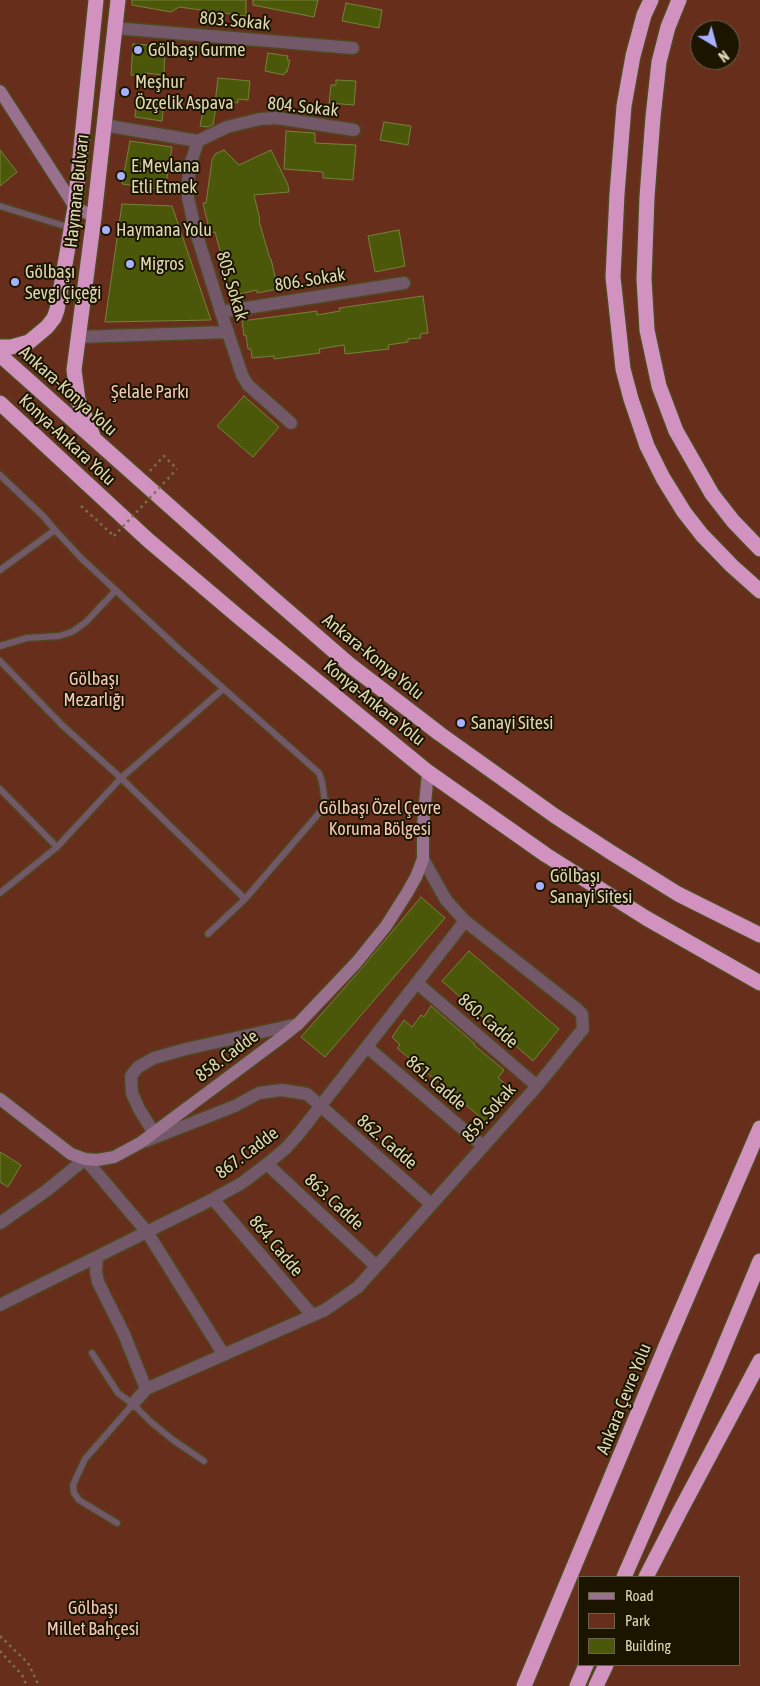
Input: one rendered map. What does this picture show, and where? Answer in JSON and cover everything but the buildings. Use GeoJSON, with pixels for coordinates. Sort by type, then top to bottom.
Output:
{"type":"FeatureCollection","features":[{"type":"Feature","properties":{"kind":"highway","name":"Haymana Bulvarı"},"geometry":{"type":"LineString","coordinates":[[0,347],[22,345],[29,342],[47,327],[54,318],[61,292],[75,207],[96,0]]}},
{"type":"Feature","properties":{"kind":"highway","name":"Haymana Bulvarı"},"geometry":{"type":"LineString","coordinates":[[96,442],[83,415],[75,385],[74,370],[94,217],[118,0]]}},
{"type":"Feature","properties":{"kind":"highway"},"geometry":{"type":"LineString","coordinates":[[651,0],[644,15],[633,56],[624,106],[617,194],[613,277],[622,369],[647,446],[663,478],[684,512],[702,536],[760,591]]}},
{"type":"Feature","properties":{"kind":"highway"},"geometry":{"type":"LineString","coordinates":[[679,0],[668,27],[659,62],[653,117],[646,197],[644,278],[647,330],[659,386],[676,431],[712,494],[760,549]]}},
{"type":"Feature","properties":{"kind":"highway","name":"Ankara-Konya Yolu"},"geometry":{"type":"LineString","coordinates":[[0,355],[140,482],[350,665],[440,734],[555,816],[612,853],[678,894],[760,935]]}},
{"type":"Feature","properties":{"kind":"highway","name":"Konya-Ankara Yolu"},"geometry":{"type":"LineString","coordinates":[[0,403],[148,540],[428,772],[546,855],[646,918],[760,983]]}},
{"type":"Feature","properties":{"kind":"highway","name":"Ankara Çevre Yolu"},"geometry":{"type":"LineString","coordinates":[[524,1686],[666,1346],[760,1128]]}},
{"type":"Feature","properties":{"kind":"highway"},"geometry":{"type":"LineString","coordinates":[[624,1576],[760,1261]]}},
{"type":"Feature","properties":{"kind":"highway"},"geometry":{"type":"LineString","coordinates":[[647,1576],[760,1362]]}},
{"type":"Feature","properties":{"kind":"highway"},"geometry":{"type":"LineString","coordinates":[[577,1686],[586,1666]]}},
{"type":"Feature","properties":{"kind":"highway"},"geometry":{"type":"LineString","coordinates":[[596,1686],[606,1666]]}},
{"type":"Feature","properties":{"kind":"street","name":"803. Sokak"},"geometry":{"type":"LineString","coordinates":[[114,28],[354,48]]}},
{"type":"Feature","properties":{"kind":"street"},"geometry":{"type":"LineString","coordinates":[[0,91],[75,207],[94,217]]}},
{"type":"Feature","properties":{"kind":"street","name":"804. Sokak"},"geometry":{"type":"LineString","coordinates":[[198,140],[227,127],[277,118],[354,130]]}},
{"type":"Feature","properties":{"kind":"street"},"geometry":{"type":"LineString","coordinates":[[103,125],[198,140]]}},
{"type":"Feature","properties":{"kind":"street","name":"805. Sokak"},"geometry":{"type":"LineString","coordinates":[[198,140],[191,162],[188,198],[195,229],[221,312],[242,374],[248,385],[291,423]]}},
{"type":"Feature","properties":{"kind":"street","name":"806. Sokak"},"geometry":{"type":"LineString","coordinates":[[221,312],[404,283]]}},
{"type":"Feature","properties":{"kind":"street"},"geometry":{"type":"LineString","coordinates":[[78,337],[228,332]]}},
{"type":"Feature","properties":{"kind":"street","name":"859. Sokak"},"geometry":{"type":"LineString","coordinates":[[146,1389],[325,1310],[349,1294],[537,1086],[583,1029],[582,1014],[465,922],[446,900],[423,859],[423,825],[428,772]]}},
{"type":"Feature","properties":{"kind":"street","name":"858. Cadde"},"geometry":{"type":"LineString","coordinates":[[85,1159],[97,1160],[114,1156],[140,1143],[298,1024],[356,963],[386,926],[412,885],[423,859]]}},
{"type":"Feature","properties":{"kind":"street","name":"867. Cadde"},"geometry":{"type":"LineString","coordinates":[[0,1305],[213,1199],[242,1183],[268,1164],[285,1149],[465,922]]}},
{"type":"Feature","properties":{"kind":"street","name":"860. Cadde"},"geometry":{"type":"LineString","coordinates":[[417,982],[537,1086]]}},
{"type":"Feature","properties":{"kind":"street"},"geometry":{"type":"LineString","coordinates":[[154,1133],[132,1093],[131,1076],[138,1067],[154,1058],[186,1049],[298,1024]]}},
{"type":"Feature","properties":{"kind":"street","name":"861. Cadde"},"geometry":{"type":"LineString","coordinates":[[367,1046],[483,1146]]}},
{"type":"Feature","properties":{"kind":"street","name":"862. Cadde"},"geometry":{"type":"LineString","coordinates":[[140,1143],[235,1106],[259,1093],[282,1090],[306,1094],[431,1204]]}},
{"type":"Feature","properties":{"kind":"street"},"geometry":{"type":"LineString","coordinates":[[0,1099],[71,1154],[85,1159],[146,1232],[224,1355]]}},
{"type":"Feature","properties":{"kind":"street"},"geometry":{"type":"LineString","coordinates":[[0,1223],[46,1191],[85,1159]]}},
{"type":"Feature","properties":{"kind":"street","name":"863. Cadde"},"geometry":{"type":"LineString","coordinates":[[268,1164],[376,1266]]}},
{"type":"Feature","properties":{"kind":"street","name":"864. Cadde"},"geometry":{"type":"LineString","coordinates":[[213,1199],[312,1315]]}},
{"type":"Feature","properties":{"kind":"street"},"geometry":{"type":"LineString","coordinates":[[97,1257],[96,1272],[98,1282],[124,1334],[146,1389],[133,1404]]}},
{"type":"Feature","properties":{"kind":"lane"},"geometry":{"type":"LineString","coordinates":[[0,206],[72,228]]}},
{"type":"Feature","properties":{"kind":"lane"},"geometry":{"type":"LineString","coordinates":[[0,475],[43,516],[82,559],[223,689],[319,773],[325,792],[325,802],[320,812],[246,899],[208,934]]}},
{"type":"Feature","properties":{"kind":"lane"},"geometry":{"type":"LineString","coordinates":[[0,570],[55,530]]}},
{"type":"Feature","properties":{"kind":"lane"},"geometry":{"type":"LineString","coordinates":[[0,646],[27,638],[59,636],[72,632],[86,622],[116,590]]}},
{"type":"Feature","properties":{"kind":"lane"},"geometry":{"type":"LineString","coordinates":[[0,661],[62,725],[121,778],[246,899]]}},
{"type":"Feature","properties":{"kind":"lane"},"geometry":{"type":"LineString","coordinates":[[0,893],[57,847],[121,778],[223,689]]}},
{"type":"Feature","properties":{"kind":"lane"},"geometry":{"type":"LineString","coordinates":[[0,789],[57,847]]}},
{"type":"Feature","properties":{"kind":"lane"},"geometry":{"type":"LineString","coordinates":[[92,1353],[118,1393],[173,1440],[204,1461]]}},
{"type":"Feature","properties":{"kind":"lane"},"geometry":{"type":"LineString","coordinates":[[117,1523],[80,1500],[74,1493],[73,1485],[85,1459],[133,1404]]}},
{"type":"Feature","properties":{"kind":"path"},"geometry":{"type":"LineString","coordinates":[[81,506],[114,536],[177,469],[164,456],[140,482]]}},
{"type":"Feature","properties":{"kind":"path"},"geometry":{"type":"LineString","coordinates":[[0,1636],[28,1663],[39,1686]]}},
{"type":"Feature","properties":{"kind":"path"},"geometry":{"type":"LineString","coordinates":[[0,1651],[22,1675],[27,1686]]}},
{"type":"Feature","properties":{"kind":"green space","name":"Gölbaşı Özel Çevre Koruma Bölgesi"},"geometry":{"type":"Polygon","coordinates":[[[0,0],[760,0],[760,1686],[0,1686],[0,0]]]}},
{"type":"Feature","properties":{"kind":"place","name":"Gölbaşı Gurme"},"geometry":{"type":"Point","coordinates":[138,50]}},
{"type":"Feature","properties":{"kind":"place","name":"Meşhur Özçelik Aspava"},"geometry":{"type":"Point","coordinates":[125,92]}},
{"type":"Feature","properties":{"kind":"place","name":"E.Mevlana Etli Etmek"},"geometry":{"type":"Point","coordinates":[121,176]}},
{"type":"Feature","properties":{"kind":"place","name":"Haymana Yolu"},"geometry":{"type":"Point","coordinates":[106,230]}},
{"type":"Feature","properties":{"kind":"place","name":"Migros"},"geometry":{"type":"Point","coordinates":[130,264]}},
{"type":"Feature","properties":{"kind":"place","name":"Gölbaşı Sevgi Çiçeği"},"geometry":{"type":"Point","coordinates":[15,282]}},
{"type":"Feature","properties":{"kind":"place","name":"Sanayi Sitesi"},"geometry":{"type":"Point","coordinates":[461,723]}},
{"type":"Feature","properties":{"kind":"place","name":"Gölbaşı Sanayi Sitesi"},"geometry":{"type":"Point","coordinates":[540,886]}},
{"type":"Feature","properties":{"kind":"park label","name":"Şelale Parkı"},"geometry":{"type":"Point","coordinates":[150,392]}},
{"type":"Feature","properties":{"kind":"park label","name":"Gölbaşı Mezarlığı"},"geometry":{"type":"Point","coordinates":[94,690]}},
{"type":"Feature","properties":{"kind":"park label","name":"Gölbaşı Millet Bahçesi"},"geometry":{"type":"Point","coordinates":[93,1618]}}]}
